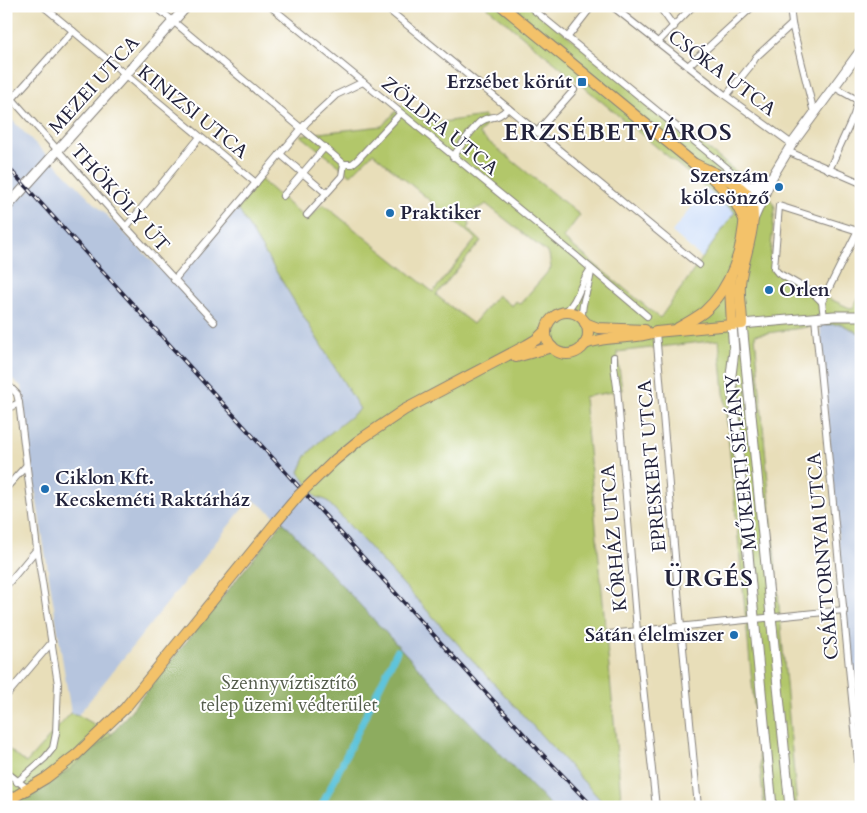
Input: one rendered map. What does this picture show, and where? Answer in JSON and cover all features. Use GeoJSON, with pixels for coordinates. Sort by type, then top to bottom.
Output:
{"type":"FeatureCollection","features":[{"type":"Feature","properties":{"kind":"main road"},"geometry":{"type":"LineString","coordinates":[[502,6],[721,185],[748,220],[740,285],[742,324],[596,340],[569,353],[561,352],[552,347],[547,339],[546,330]]}},
{"type":"Feature","properties":{"kind":"main road"},"geometry":{"type":"LineString","coordinates":[[694,164],[739,181],[749,198],[752,209],[734,267],[730,287],[732,325]]}},
{"type":"Feature","properties":{"kind":"main road"},"geometry":{"type":"LineString","coordinates":[[721,185],[749,198]]}},
{"type":"Feature","properties":{"kind":"main road"},"geometry":{"type":"LineString","coordinates":[[675,330],[705,311],[712,304],[723,290],[734,267]]}},
{"type":"Feature","properties":{"kind":"main road"},"geometry":{"type":"LineString","coordinates":[[6,802],[76,755],[126,708],[299,495],[335,460],[358,441],[404,410],[538,339],[546,330],[552,318],[565,312],[574,313],[583,321],[598,328],[656,332]]}},
{"type":"Feature","properties":{"kind":"main road"},"geometry":{"type":"LineString","coordinates":[[583,321],[587,334],[583,346]]}},
{"type":"Feature","properties":{"kind":"main road"},"geometry":{"type":"LineString","coordinates":[[492,365],[536,350],[552,347]]}},
{"type":"Feature","properties":{"kind":"street","name":"KINIZSI UTCA"},"geometry":{"type":"LineString","coordinates":[[43,6],[256,183]]}},
{"type":"Feature","properties":{"kind":"street"},"geometry":{"type":"LineString","coordinates":[[155,6],[344,164],[352,164],[357,160],[400,114]]}},
{"type":"Feature","properties":{"kind":"street","name":"MEZEI UTCA"},"geometry":{"type":"LineString","coordinates":[[6,208],[187,6]]}},
{"type":"Feature","properties":{"kind":"street","name":"ZÖLDFA UTCA"},"geometry":{"type":"LineString","coordinates":[[270,6],[647,316]]}},
{"type":"Feature","properties":{"kind":"street"},"geometry":{"type":"LineString","coordinates":[[384,6],[699,264]]}},
{"type":"Feature","properties":{"kind":"street"},"geometry":{"type":"LineString","coordinates":[[529,6],[725,166],[739,181],[752,186],[772,177]]}},
{"type":"Feature","properties":{"kind":"street"},"geometry":{"type":"LineString","coordinates":[[567,38],[592,6]]}},
{"type":"Feature","properties":{"kind":"street","name":"CSÓKA UTCA"},"geometry":{"type":"LineString","coordinates":[[612,6],[789,148],[829,170],[861,184]]}},
{"type":"Feature","properties":{"kind":"street"},"geometry":{"type":"LineString","coordinates":[[660,6],[674,27]]}},
{"type":"Feature","properties":{"kind":"street"},"geometry":{"type":"LineString","coordinates":[[658,42],[692,6]]}},
{"type":"Feature","properties":{"kind":"street"},"geometry":{"type":"LineString","coordinates":[[688,66],[753,6]]}},
{"type":"Feature","properties":{"kind":"street"},"geometry":{"type":"LineString","coordinates":[[780,6],[790,9],[814,113]]}},
{"type":"Feature","properties":{"kind":"street"},"geometry":{"type":"LineString","coordinates":[[726,96],[752,65],[756,57],[792,24]]}},
{"type":"Feature","properties":{"kind":"street"},"geometry":{"type":"LineString","coordinates":[[12,98],[73,31]]}},
{"type":"Feature","properties":{"kind":"street"},"geometry":{"type":"LineString","coordinates":[[748,220],[789,148],[861,51]]}},
{"type":"Feature","properties":{"kind":"street"},"geometry":{"type":"LineString","coordinates":[[174,280],[302,128],[336,95],[363,82]]}},
{"type":"Feature","properties":{"kind":"street"},"geometry":{"type":"LineString","coordinates":[[834,88],[860,102]]}},
{"type":"Feature","properties":{"kind":"street"},"geometry":{"type":"LineString","coordinates":[[829,170],[860,102],[861,88]]}},
{"type":"Feature","properties":{"kind":"street"},"geometry":{"type":"LineString","coordinates":[[537,132],[574,90]]}},
{"type":"Feature","properties":{"kind":"street","name":"THÖKÖLY ÚT"},"geometry":{"type":"LineString","coordinates":[[6,92],[126,227],[214,322]]}},
{"type":"Feature","properties":{"kind":"street"},"geometry":{"type":"LineString","coordinates":[[453,157],[478,124],[484,120],[498,118],[508,108]]}},
{"type":"Feature","properties":{"kind":"street"},"geometry":{"type":"LineString","coordinates":[[126,227],[200,137]]}},
{"type":"Feature","properties":{"kind":"street"},"geometry":{"type":"LineString","coordinates":[[283,196],[325,147]]}},
{"type":"Feature","properties":{"kind":"street"},"geometry":{"type":"LineString","coordinates":[[280,154],[326,193]]}},
{"type":"Feature","properties":{"kind":"street"},"geometry":{"type":"LineString","coordinates":[[307,215],[342,176],[344,164]]}},
{"type":"Feature","properties":{"kind":"street"},"geometry":{"type":"LineString","coordinates":[[749,198],[772,177]]}},
{"type":"Feature","properties":{"kind":"street"},"geometry":{"type":"LineString","coordinates":[[779,206],[859,228],[822,302],[813,293],[778,273],[774,268],[779,206]]}},
{"type":"Feature","properties":{"kind":"street"},"geometry":{"type":"LineString","coordinates":[[565,312],[575,301],[587,273],[591,269]]}},
{"type":"Feature","properties":{"kind":"street"},"geometry":{"type":"LineString","coordinates":[[583,321],[583,299],[591,277],[591,269]]}},
{"type":"Feature","properties":{"kind":"street","name":"CSÁKTORNYAI UTCA"},"geometry":{"type":"LineString","coordinates":[[822,302],[820,318],[861,791]]}},
{"type":"Feature","properties":{"kind":"street"},"geometry":{"type":"LineString","coordinates":[[742,324],[861,316]]}},
{"type":"Feature","properties":{"kind":"street","name":"MŰKERTI SÉTÁNY"},"geometry":{"type":"LineString","coordinates":[[742,324],[790,807]]}},
{"type":"Feature","properties":{"kind":"street","name":"MŰKERTI SÉTÁNY"},"geometry":{"type":"LineString","coordinates":[[732,325],[734,351],[731,375],[772,807]]}},
{"type":"Feature","properties":{"kind":"street","name":"EPRESKERT UTCA"},"geometry":{"type":"LineString","coordinates":[[656,332],[680,627],[698,807]]}},
{"type":"Feature","properties":{"kind":"street","name":"KÓRHÁZ UTCA"},"geometry":{"type":"LineString","coordinates":[[614,357],[637,631],[656,807]]}},
{"type":"Feature","properties":{"kind":"street"},"geometry":{"type":"LineString","coordinates":[[6,383],[17,394],[37,549],[58,684],[56,734],[53,748],[45,758],[17,782]]}},
{"type":"Feature","properties":{"kind":"street"},"geometry":{"type":"LineString","coordinates":[[6,409],[18,403]]}},
{"type":"Feature","properties":{"kind":"street"},"geometry":{"type":"LineString","coordinates":[[6,488],[26,466]]}},
{"type":"Feature","properties":{"kind":"street"},"geometry":{"type":"LineString","coordinates":[[6,586],[37,549]]}},
{"type":"Feature","properties":{"kind":"street"},"geometry":{"type":"LineString","coordinates":[[609,634],[844,610]]}},
{"type":"Feature","properties":{"kind":"street"},"geometry":{"type":"LineString","coordinates":[[6,696],[52,642]]}},
{"type":"Feature","properties":{"kind":"street"},"geometry":{"type":"LineString","coordinates":[[6,772],[28,789]]}},
{"type":"Feature","properties":{"kind":"shaded area"},"geometry":{"type":"Polygon","coordinates":[[[6,114],[172,281],[238,209],[360,409],[319,442],[306,456],[299,472],[316,497],[326,500],[607,807],[552,807],[454,706],[283,522],[251,498],[78,715],[71,713],[29,452],[22,387],[6,374],[6,114]]]}},
{"type":"Feature","properties":{"kind":"shaded area"},"geometry":{"type":"Polygon","coordinates":[[[707,188],[736,212],[703,259],[672,232],[707,188]]]}},
{"type":"Feature","properties":{"kind":"shaded area"},"geometry":{"type":"Polygon","coordinates":[[[841,324],[861,334],[861,782],[844,610],[820,325],[841,324]]]}},
{"type":"Feature","properties":{"kind":"green space"},"geometry":{"type":"Polygon","coordinates":[[[486,6],[531,6],[771,200],[775,207],[770,257],[775,269],[852,309],[861,294],[861,334],[841,324],[820,325],[755,335],[797,807],[764,807],[719,340],[617,352],[622,390],[584,397],[622,807],[607,807],[326,500],[316,497],[299,472],[306,456],[319,442],[360,409],[238,209],[260,179],[307,220],[323,204],[433,292],[476,239],[373,153],[351,175],[300,135],[382,126],[403,104],[428,124],[484,116],[488,123],[479,134],[580,215],[563,238],[660,318],[735,212],[486,6]],[[486,204],[472,211],[468,216],[470,225],[468,229],[481,241],[436,295],[473,324],[497,295],[512,306],[516,301],[520,304],[551,268],[549,254],[486,204]]]}},
{"type":"Feature","properties":{"kind":"green space","name":"Szennyvíztisztító telep üzemi védterület"},"geometry":{"type":"Polygon","coordinates":[[[283,522],[454,706],[552,807],[8,807],[69,770],[112,734],[283,522]]]}},
{"type":"Feature","properties":{"kind":"green space"},"geometry":{"type":"Polygon","coordinates":[[[71,713],[112,734],[69,770],[32,794],[6,807],[6,747],[26,763],[71,713]]]}},
{"type":"Feature","properties":{"kind":"waterway"},"geometry":{"type":"LineString","coordinates":[[321,807],[397,651]]}},
{"type":"Feature","properties":{"kind":"railway"},"geometry":{"type":"LineString","coordinates":[[6,165],[542,754],[593,807]]}},
{"type":"Feature","properties":{"kind":"place","name":"Erzsébet körút"},"geometry":{"type":"Point","coordinates":[582,82]}},
{"type":"Feature","properties":{"kind":"place","name":"Szerszám kölcsönző"},"geometry":{"type":"Point","coordinates":[779,187]}},
{"type":"Feature","properties":{"kind":"place","name":"Praktiker"},"geometry":{"type":"Point","coordinates":[390,213]}},
{"type":"Feature","properties":{"kind":"place","name":"Orlen"},"geometry":{"type":"Point","coordinates":[769,290]}},
{"type":"Feature","properties":{"kind":"place","name":"Ciklon Kft. Kecskeméti Raktárház"},"geometry":{"type":"Point","coordinates":[45,489]}},
{"type":"Feature","properties":{"kind":"place","name":"Sátán élelmiszer"},"geometry":{"type":"Point","coordinates":[734,635]}},
{"type":"Feature","properties":{"kind":"district","name":"ERZSÉBETVÁROS"},"geometry":{"type":"Point","coordinates":[618,132]}},
{"type":"Feature","properties":{"kind":"district","name":"ÜRGÉS"},"geometry":{"type":"Point","coordinates":[709,578]}}]}
